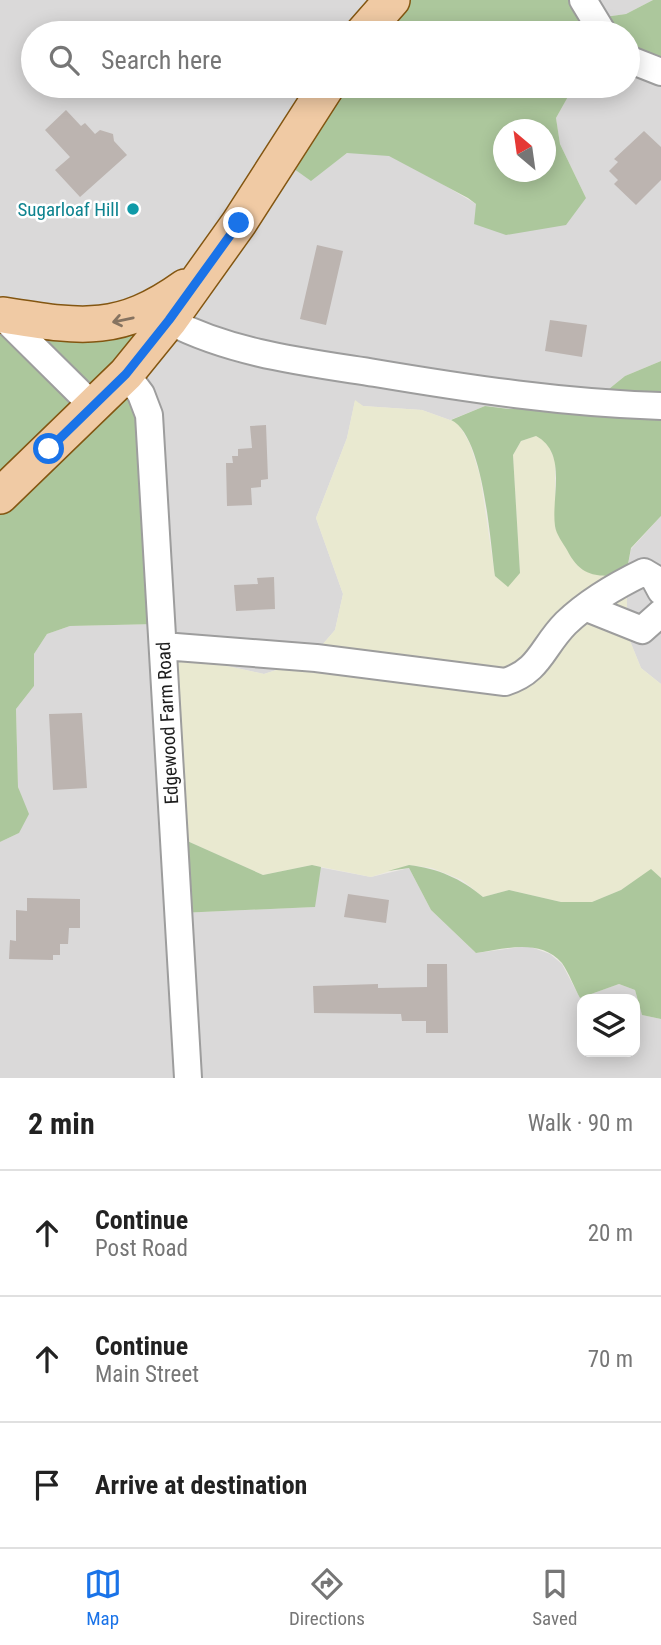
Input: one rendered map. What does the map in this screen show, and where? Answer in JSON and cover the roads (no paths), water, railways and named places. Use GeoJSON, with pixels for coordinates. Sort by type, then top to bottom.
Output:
{"type":"FeatureCollection","features":[{"type":"Feature","properties":{"kind":"main road"},"geometry":{"type":"LineString","coordinates":[[374,21],[392,0]]}},
{"type":"Feature","properties":{"kind":"main road"},"geometry":{"type":"LineString","coordinates":[[0,496],[126,374],[202,274],[319,98]]}},
{"type":"Feature","properties":{"kind":"main road"},"geometry":{"type":"LineString","coordinates":[[1,315],[94,325],[129,320],[157,307],[202,274]]}},
{"type":"Feature","properties":{"kind":"street"},"geometry":{"type":"LineString","coordinates":[[583,0],[596,21]]}},
{"type":"Feature","properties":{"kind":"street"},"geometry":{"type":"LineString","coordinates":[[640,64],[661,72]]}},
{"type":"Feature","properties":{"kind":"street"},"geometry":{"type":"LineString","coordinates":[[1,315],[92,405]]}},
{"type":"Feature","properties":{"kind":"street"},"geometry":{"type":"LineString","coordinates":[[169,320],[205,339],[282,358],[564,401],[661,406]]}},
{"type":"Feature","properties":{"kind":"street","name":"Edgewood Farm Road"},"geometry":{"type":"LineString","coordinates":[[126,374],[141,394],[149,415],[188,1078]]}},
{"type":"Feature","properties":{"kind":"street"},"geometry":{"type":"LineString","coordinates":[[163,646],[316,658],[505,682],[523,677],[536,665],[568,621],[618,584],[644,572],[654,578],[661,590]]}},
{"type":"Feature","properties":{"kind":"street"},"geometry":{"type":"LineString","coordinates":[[587,608],[642,629],[661,613]]}},
{"type":"Feature","properties":{"kind":"place","name":"Sugarloaf Hill"},"geometry":{"type":"Point","coordinates":[133,209]}}]}
